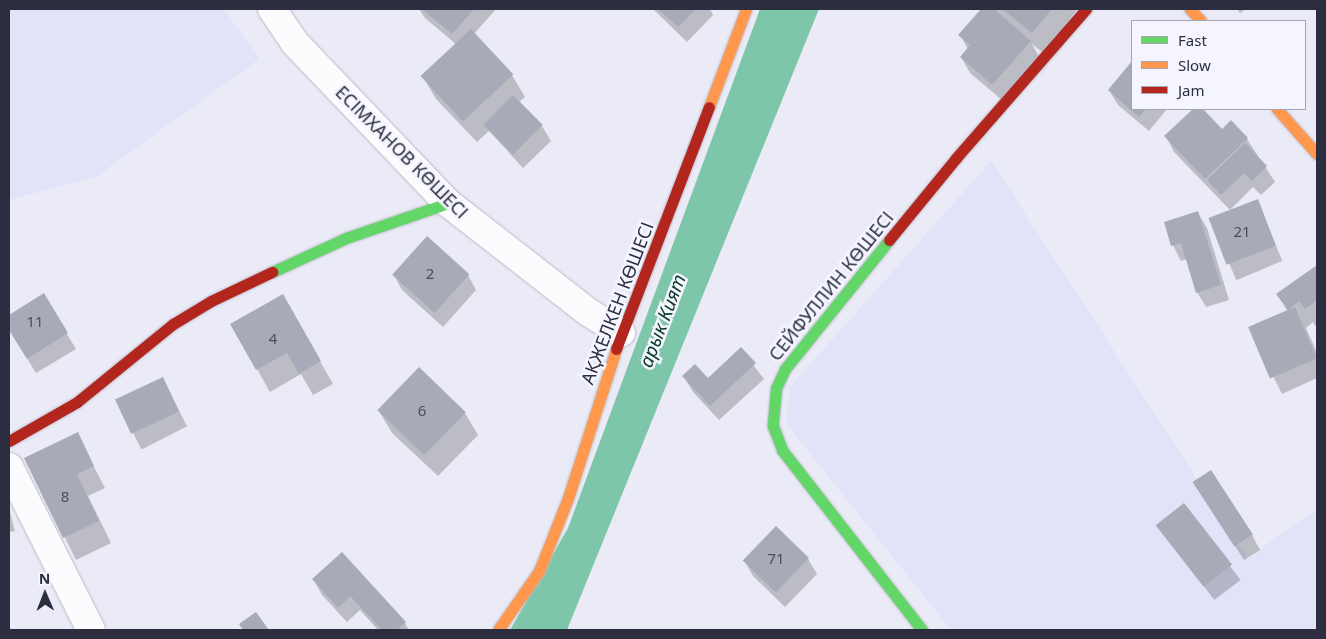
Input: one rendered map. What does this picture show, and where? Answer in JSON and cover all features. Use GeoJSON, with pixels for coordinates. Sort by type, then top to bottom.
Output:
{"type":"FeatureCollection","features":[{"type":"Feature","properties":{"kind":"street","name":"ЕСІМХАНОВ КӨШЕСІ"},"geometry":{"type":"LineString","coordinates":[[272,9],[294,42],[448,203],[588,312],[621,333]]}},
{"type":"Feature","properties":{"kind":"street","name":"АҚЖЕЛКЕН КӨШЕСІ"},"geometry":{"type":"LineString","coordinates":[[498,630],[542,562],[568,498],[621,333],[746,9]]}},
{"type":"Feature","properties":{"kind":"street","name":"СЕЙФУЛЛИН КӨШЕСІ"},"geometry":{"type":"LineString","coordinates":[[922,630],[782,450],[773,426],[776,388],[785,369],[956,158],[1086,9]]}},
{"type":"Feature","properties":{"kind":"street"},"geometry":{"type":"LineString","coordinates":[[1190,9],[1200,20]]}},
{"type":"Feature","properties":{"kind":"street"},"geometry":{"type":"LineString","coordinates":[[1278,110],[1317,154]]}},
{"type":"Feature","properties":{"kind":"street"},"geometry":{"type":"LineString","coordinates":[[9,441],[31,431],[77,402],[174,324],[211,301],[346,238],[448,203]]}},
{"type":"Feature","properties":{"kind":"street"},"geometry":{"type":"LineString","coordinates":[[9,467],[91,630]]}},
{"type":"Feature","properties":{"kind":"shaded area"},"geometry":{"type":"Polygon","coordinates":[[[9,9],[224,9],[259,59],[97,176],[9,200],[9,9]]]}},
{"type":"Feature","properties":{"kind":"shaded area"},"geometry":{"type":"Polygon","coordinates":[[[991,161],[1248,558],[1317,509],[1317,630],[951,630],[786,423],[790,387],[991,161]]]}},
{"type":"Feature","properties":{"kind":"water","name":"арык Кият"},"geometry":{"type":"Polygon","coordinates":[[[760,9],[819,9],[567,630],[510,630],[568,528],[760,9]]]}},
{"type":"Feature","properties":{"kind":"building"},"geometry":{"type":"Polygon","coordinates":[[[422,9],[474,9],[452,34],[422,9]]]}},
{"type":"Feature","properties":{"kind":"building"},"geometry":{"type":"Polygon","coordinates":[[[658,9],[696,9],[678,27],[658,9]]]}},
{"type":"Feature","properties":{"kind":"building"},"geometry":{"type":"Polygon","coordinates":[[[981,9],[994,9],[1031,41],[992,85],[960,57],[970,45],[958,35],[981,9]]]}},
{"type":"Feature","properties":{"kind":"building"},"geometry":{"type":"Polygon","coordinates":[[[1002,9],[1052,9],[1032,33],[1002,9]]]}},
{"type":"Feature","properties":{"kind":"building"},"geometry":{"type":"Polygon","coordinates":[[[471,29],[513,74],[463,121],[421,76],[471,29]]]}},
{"type":"Feature","properties":{"kind":"building"},"geometry":{"type":"Polygon","coordinates":[[[1131,62],[1131,110],[1145,110],[1139,117],[1108,90],[1131,62]]]}},
{"type":"Feature","properties":{"kind":"building"},"geometry":{"type":"Polygon","coordinates":[[[513,95],[543,125],[513,154],[483,125],[513,95]]]}},
{"type":"Feature","properties":{"kind":"building"},"geometry":{"type":"Polygon","coordinates":[[[1192,110],[1204,110],[1222,129],[1231,120],[1248,138],[1205,179],[1164,136],[1192,110]]]}},
{"type":"Feature","properties":{"kind":"building"},"geometry":{"type":"Polygon","coordinates":[[[1245,143],[1267,166],[1252,181],[1244,173],[1221,195],[1207,180],[1245,143]]]}},
{"type":"Feature","properties":{"kind":"building"},"geometry":{"type":"Polygon","coordinates":[[[1258,199],[1276,246],[1226,265],[1209,218],[1258,199]]]}},
{"type":"Feature","properties":{"kind":"building"},"geometry":{"type":"Polygon","coordinates":[[[1198,211],[1221,285],[1196,293],[1181,243],[1171,246],[1164,222],[1198,211]]]}},
{"type":"Feature","properties":{"kind":"building"},"geometry":{"type":"Polygon","coordinates":[[[427,236],[469,274],[435,313],[392,275],[427,236]]]}},
{"type":"Feature","properties":{"kind":"building"},"geometry":{"type":"Polygon","coordinates":[[[1317,265],[1317,300],[1305,309],[1299,301],[1288,310],[1276,294],[1317,265]]]}},
{"type":"Feature","properties":{"kind":"building"},"geometry":{"type":"Polygon","coordinates":[[[44,293],[68,333],[27,359],[9,330],[9,315],[44,293]]]}},
{"type":"Feature","properties":{"kind":"building"},"geometry":{"type":"Polygon","coordinates":[[[283,294],[321,361],[299,374],[287,353],[256,370],[230,324],[283,294]]]}},
{"type":"Feature","properties":{"kind":"building"},"geometry":{"type":"Polygon","coordinates":[[[1295,307],[1317,359],[1270,378],[1248,327],[1295,307]]]}},
{"type":"Feature","properties":{"kind":"building"},"geometry":{"type":"Polygon","coordinates":[[[741,347],[756,363],[710,406],[682,376],[695,364],[708,378],[741,347]]]}},
{"type":"Feature","properties":{"kind":"building"},"geometry":{"type":"Polygon","coordinates":[[[419,367],[466,412],[424,455],[377,410],[419,367]]]}},
{"type":"Feature","properties":{"kind":"building"},"geometry":{"type":"Polygon","coordinates":[[[163,377],[179,411],[131,434],[115,399],[163,377]]]}},
{"type":"Feature","properties":{"kind":"building"},"geometry":{"type":"Polygon","coordinates":[[[78,432],[94,466],[77,474],[99,521],[63,538],[24,458],[78,432]]]}},
{"type":"Feature","properties":{"kind":"building"},"geometry":{"type":"Polygon","coordinates":[[[1211,470],[1253,535],[1234,547],[1193,482],[1211,470]]]}},
{"type":"Feature","properties":{"kind":"building"},"geometry":{"type":"Polygon","coordinates":[[[1184,503],[1232,564],[1204,587],[1156,525],[1184,503]]]}},
{"type":"Feature","properties":{"kind":"building"},"geometry":{"type":"Polygon","coordinates":[[[776,526],[809,558],[776,592],[743,561],[776,526]]]}},
{"type":"Feature","properties":{"kind":"building"},"geometry":{"type":"Polygon","coordinates":[[[342,552],[406,622],[397,630],[382,630],[350,596],[338,608],[312,579],[342,552]]]}},
{"type":"Feature","properties":{"kind":"building"},"geometry":{"type":"Polygon","coordinates":[[[256,612],[269,630],[243,630],[239,624],[256,612]]]}},
{"type":"Feature","properties":{"kind":"traffic: fast"},"geometry":{"type":"LineString","coordinates":[[272,272],[346,238],[448,203]]}},
{"type":"Feature","properties":{"kind":"traffic: fast"},"geometry":{"type":"LineString","coordinates":[[889,240],[785,369],[776,388],[773,426],[782,450],[922,630]]}},
{"type":"Feature","properties":{"kind":"traffic: slow"},"geometry":{"type":"LineString","coordinates":[[709,107],[746,9]]}},
{"type":"Feature","properties":{"kind":"traffic: slow"},"geometry":{"type":"LineString","coordinates":[[1190,9],[1200,20]]}},
{"type":"Feature","properties":{"kind":"traffic: slow"},"geometry":{"type":"LineString","coordinates":[[1278,110],[1317,154]]}},
{"type":"Feature","properties":{"kind":"traffic: slow"},"geometry":{"type":"LineString","coordinates":[[498,630],[539,571],[568,498],[616,349]]}},
{"type":"Feature","properties":{"kind":"traffic: jam"},"geometry":{"type":"LineString","coordinates":[[889,240],[956,158],[1086,9]]}},
{"type":"Feature","properties":{"kind":"traffic: jam"},"geometry":{"type":"LineString","coordinates":[[616,349],[709,107]]}},
{"type":"Feature","properties":{"kind":"traffic: jam"},"geometry":{"type":"LineString","coordinates":[[9,441],[77,402],[173,324],[211,301],[272,272]]}}]}
